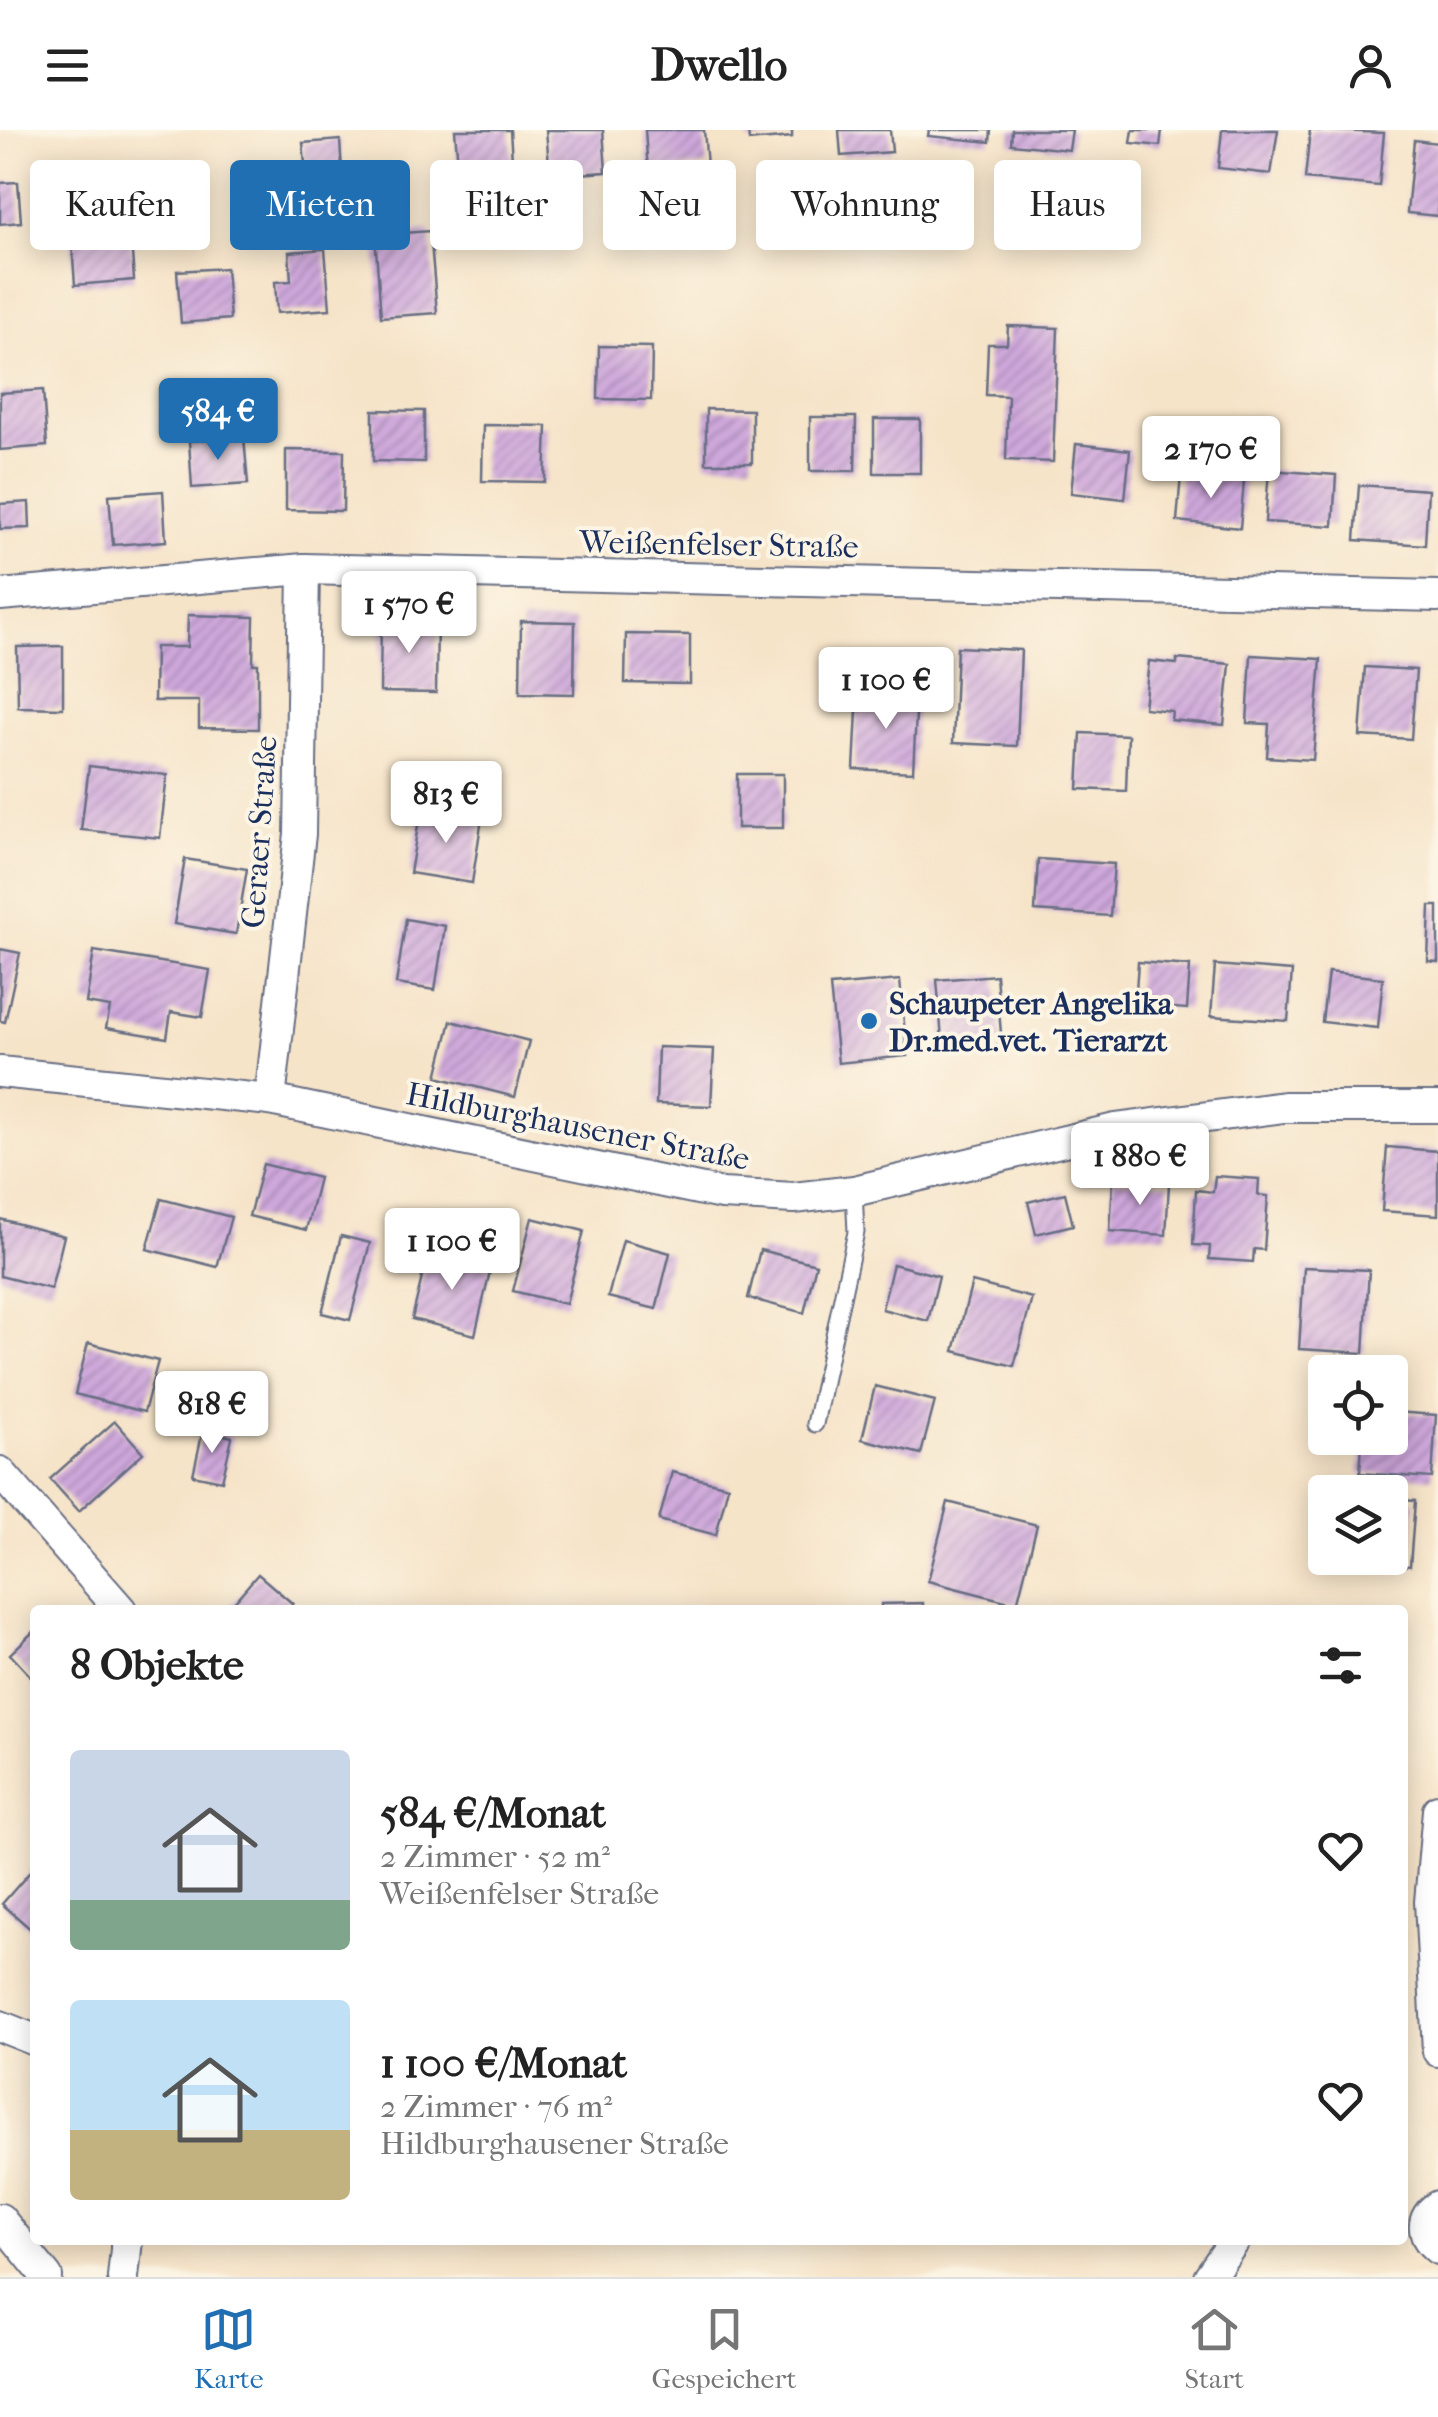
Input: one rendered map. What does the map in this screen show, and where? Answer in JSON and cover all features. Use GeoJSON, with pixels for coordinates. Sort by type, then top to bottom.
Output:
{"type":"FeatureCollection","features":[{"type":"Feature","properties":{"kind":"street","name":"Weißenfelser Straße"},"geometry":{"type":"LineString","coordinates":[[0,596],[304,569],[1438,596]]}},
{"type":"Feature","properties":{"kind":"street","name":"Geraer Straße"},"geometry":{"type":"LineString","coordinates":[[270,1100],[300,834],[304,569]]}},
{"type":"Feature","properties":{"kind":"street","name":"Hildburghausener Straße"},"geometry":{"type":"LineString","coordinates":[[0,1072],[270,1100],[722,1194],[794,1198],[854,1190],[1115,1129],[1284,1106],[1438,1107]]}},
{"type":"Feature","properties":{"kind":"street"},"geometry":{"type":"LineString","coordinates":[[0,1472],[116,1605]]}},
{"type":"Feature","properties":{"kind":"street"},"geometry":{"type":"LineString","coordinates":[[1438,1810],[1416,1902],[1438,2051]]}},
{"type":"Feature","properties":{"kind":"street"},"geometry":{"type":"LineString","coordinates":[[0,2026],[30,2038]]}},
{"type":"Feature","properties":{"kind":"street"},"geometry":{"type":"LineString","coordinates":[[0,2219],[47,2277]]}},
{"type":"Feature","properties":{"kind":"street"},"geometry":{"type":"LineString","coordinates":[[123,2277],[126,2245]]}},
{"type":"Feature","properties":{"kind":"street"},"geometry":{"type":"LineString","coordinates":[[1209,2277],[1231,2245]]}},
{"type":"Feature","properties":{"kind":"lane"},"geometry":{"type":"LineString","coordinates":[[815,1424],[856,1232],[854,1190]]}},
{"type":"Feature","properties":{"kind":"building"},"geometry":{"type":"Polygon","coordinates":[[[455,130],[510,130],[512,160],[458,160],[455,130]]]}},
{"type":"Feature","properties":{"kind":"building"},"geometry":{"type":"Polygon","coordinates":[[[546,130],[603,130],[603,172],[583,174],[583,160],[549,160],[546,130]]]}},
{"type":"Feature","properties":{"kind":"building"},"geometry":{"type":"Polygon","coordinates":[[[645,130],[704,130],[706,160],[647,160],[645,130]]]}},
{"type":"Feature","properties":{"kind":"building"},"geometry":{"type":"Polygon","coordinates":[[[748,130],[792,130],[792,137],[749,141],[748,130]]]}},
{"type":"Feature","properties":{"kind":"building"},"geometry":{"type":"Polygon","coordinates":[[[839,130],[890,130],[892,152],[841,156],[839,130]]]}},
{"type":"Feature","properties":{"kind":"building"},"geometry":{"type":"Polygon","coordinates":[[[929,130],[991,130],[990,142],[928,136],[929,130]]]}},
{"type":"Feature","properties":{"kind":"building"},"geometry":{"type":"Polygon","coordinates":[[[1012,130],[1072,130],[1069,150],[1011,144],[1012,130]]]}},
{"type":"Feature","properties":{"kind":"building"},"geometry":{"type":"Polygon","coordinates":[[[1133,130],[1162,130],[1160,146],[1131,143],[1133,130]]]}},
{"type":"Feature","properties":{"kind":"building"},"geometry":{"type":"Polygon","coordinates":[[[1222,130],[1278,130],[1271,174],[1218,168],[1222,130]]]}},
{"type":"Feature","properties":{"kind":"building"},"geometry":{"type":"Polygon","coordinates":[[[1310,130],[1384,133],[1379,186],[1305,179],[1310,130]]]}},
{"type":"Feature","properties":{"kind":"building"},"geometry":{"type":"Polygon","coordinates":[[[340,140],[341,160],[305,160],[303,143],[340,140]]]}},
{"type":"Feature","properties":{"kind":"building"},"geometry":{"type":"Polygon","coordinates":[[[1414,140],[1438,143],[1438,216],[1407,213],[1414,140]]]}},
{"type":"Feature","properties":{"kind":"building"},"geometry":{"type":"Polygon","coordinates":[[[18,182],[21,222],[0,224],[0,183],[18,182]]]}},
{"type":"Feature","properties":{"kind":"building"},"geometry":{"type":"Polygon","coordinates":[[[430,231],[437,313],[381,317],[376,250],[410,250],[410,232],[430,231]]]}},
{"type":"Feature","properties":{"kind":"building"},"geometry":{"type":"Polygon","coordinates":[[[72,250],[132,250],[134,280],[75,285],[72,250]]]}},
{"type":"Feature","properties":{"kind":"building"},"geometry":{"type":"Polygon","coordinates":[[[325,250],[330,309],[277,313],[275,282],[291,281],[289,252],[325,250]]]}},
{"type":"Feature","properties":{"kind":"building"},"geometry":{"type":"Polygon","coordinates":[[[226,268],[230,319],[181,323],[177,271],[226,268]]]}},
{"type":"Feature","properties":{"kind":"building"},"geometry":{"type":"Polygon","coordinates":[[[1008,326],[1058,328],[1053,462],[1006,460],[1008,396],[986,395],[988,344],[1007,344],[1008,326]]]}},
{"type":"Feature","properties":{"kind":"building"},"geometry":{"type":"Polygon","coordinates":[[[599,346],[652,347],[651,400],[598,399],[599,346]]]}},
{"type":"Feature","properties":{"kind":"building"},"geometry":{"type":"Polygon","coordinates":[[[43,390],[47,446],[0,450],[0,393],[43,390]]]}},
{"type":"Feature","properties":{"kind":"building"},"geometry":{"type":"Polygon","coordinates":[[[706,409],[752,410],[752,463],[706,463],[706,409]]]}},
{"type":"Feature","properties":{"kind":"building"},"geometry":{"type":"Polygon","coordinates":[[[373,410],[424,411],[424,462],[373,461],[373,410]]]}},
{"type":"Feature","properties":{"kind":"building"},"geometry":{"type":"Polygon","coordinates":[[[810,417],[856,417],[855,471],[810,471],[810,417]]]}},
{"type":"Feature","properties":{"kind":"building"},"geometry":{"type":"Polygon","coordinates":[[[874,419],[920,419],[920,473],[874,473],[874,419]]]}},
{"type":"Feature","properties":{"kind":"building"},"geometry":{"type":"Polygon","coordinates":[[[483,425],[547,426],[545,482],[482,481],[483,425]]]}},
{"type":"Feature","properties":{"kind":"building"},"geometry":{"type":"Polygon","coordinates":[[[244,437],[248,484],[192,488],[189,441],[244,437]]]}},
{"type":"Feature","properties":{"kind":"building"},"geometry":{"type":"Polygon","coordinates":[[[1076,444],[1130,450],[1125,499],[1071,493],[1076,444]]]}},
{"type":"Feature","properties":{"kind":"building"},"geometry":{"type":"Polygon","coordinates":[[[286,450],[344,451],[343,511],[286,510],[286,450]]]}},
{"type":"Feature","properties":{"kind":"building"},"geometry":{"type":"Polygon","coordinates":[[[1269,470],[1336,475],[1333,526],[1265,522],[1269,470]]]}},
{"type":"Feature","properties":{"kind":"building"},"geometry":{"type":"Polygon","coordinates":[[[1181,475],[1244,481],[1240,528],[1177,521],[1181,475]]]}},
{"type":"Feature","properties":{"kind":"building"},"geometry":{"type":"Polygon","coordinates":[[[1359,485],[1428,490],[1425,545],[1355,540],[1359,485]]]}},
{"type":"Feature","properties":{"kind":"building"},"geometry":{"type":"Polygon","coordinates":[[[163,491],[166,541],[113,545],[109,495],[163,491]]]}},
{"type":"Feature","properties":{"kind":"building"},"geometry":{"type":"Polygon","coordinates":[[[29,502],[30,528],[0,529],[0,504],[29,502]]]}},
{"type":"Feature","properties":{"kind":"building"},"geometry":{"type":"Polygon","coordinates":[[[188,615],[254,617],[258,729],[199,728],[199,701],[154,701],[155,647],[187,647],[188,615]]]}},
{"type":"Feature","properties":{"kind":"building"},"geometry":{"type":"Polygon","coordinates":[[[381,618],[437,619],[436,693],[380,692],[381,618]]]}},
{"type":"Feature","properties":{"kind":"building"},"geometry":{"type":"Polygon","coordinates":[[[521,621],[575,622],[574,694],[520,693],[521,621]]]}},
{"type":"Feature","properties":{"kind":"building"},"geometry":{"type":"Polygon","coordinates":[[[626,634],[690,635],[690,684],[625,683],[626,634]]]}},
{"type":"Feature","properties":{"kind":"building"},"geometry":{"type":"Polygon","coordinates":[[[63,646],[63,708],[18,707],[17,647],[63,646]]]}},
{"type":"Feature","properties":{"kind":"building"},"geometry":{"type":"Polygon","coordinates":[[[957,647],[1021,650],[1017,746],[953,743],[957,647]]]}},
{"type":"Feature","properties":{"kind":"building"},"geometry":{"type":"Polygon","coordinates":[[[1251,655],[1321,659],[1313,760],[1267,757],[1269,724],[1247,723],[1251,655]]]}},
{"type":"Feature","properties":{"kind":"building"},"geometry":{"type":"Polygon","coordinates":[[[1177,659],[1230,664],[1224,725],[1171,720],[1172,711],[1144,708],[1149,661],[1177,664],[1177,659]]]}},
{"type":"Feature","properties":{"kind":"building"},"geometry":{"type":"Polygon","coordinates":[[[1365,667],[1416,670],[1411,739],[1360,736],[1365,667]]]}},
{"type":"Feature","properties":{"kind":"building"},"geometry":{"type":"Polygon","coordinates":[[[858,691],[917,694],[913,772],[854,769],[858,691]]]}},
{"type":"Feature","properties":{"kind":"building"},"geometry":{"type":"Polygon","coordinates":[[[1081,733],[1128,735],[1126,791],[1078,789],[1081,733]]]}},
{"type":"Feature","properties":{"kind":"building"},"geometry":{"type":"Polygon","coordinates":[[[89,766],[167,775],[160,838],[81,830],[89,766]]]}},
{"type":"Feature","properties":{"kind":"building"},"geometry":{"type":"Polygon","coordinates":[[[737,774],[783,774],[783,828],[737,828],[737,774]]]}},
{"type":"Feature","properties":{"kind":"building"},"geometry":{"type":"Polygon","coordinates":[[[421,808],[482,818],[472,883],[410,873],[421,808]]]}},
{"type":"Feature","properties":{"kind":"building"},"geometry":{"type":"Polygon","coordinates":[[[185,859],[247,869],[236,934],[174,924],[185,859]]]}},
{"type":"Feature","properties":{"kind":"building"},"geometry":{"type":"Polygon","coordinates":[[[1038,859],[1114,864],[1110,916],[1035,911],[1038,859]]]}},
{"type":"Feature","properties":{"kind":"building"},"geometry":{"type":"Polygon","coordinates":[[[1430,906],[1438,906],[1438,962],[1428,961],[1430,906]]]}},
{"type":"Feature","properties":{"kind":"building"},"geometry":{"type":"Polygon","coordinates":[[[406,919],[445,926],[435,990],[396,984],[406,919]]]}},
{"type":"Feature","properties":{"kind":"building"},"geometry":{"type":"Polygon","coordinates":[[[0,949],[20,953],[5,1022],[0,1021],[0,949]]]}},
{"type":"Feature","properties":{"kind":"building"},"geometry":{"type":"Polygon","coordinates":[[[94,951],[210,970],[202,1017],[171,1012],[167,1038],[106,1028],[110,1007],[86,1003],[94,951]]]}},
{"type":"Feature","properties":{"kind":"building"},"geometry":{"type":"Polygon","coordinates":[[[1138,962],[1190,966],[1187,1009],[1135,1005],[1138,962]]]}},
{"type":"Feature","properties":{"kind":"building"},"geometry":{"type":"Polygon","coordinates":[[[1215,965],[1292,971],[1288,1021],[1211,1016],[1215,965]]]}},
{"type":"Feature","properties":{"kind":"building"},"geometry":{"type":"Polygon","coordinates":[[[1328,972],[1383,978],[1378,1028],[1322,1022],[1328,972]]]}},
{"type":"Feature","properties":{"kind":"building"},"geometry":{"type":"Polygon","coordinates":[[[996,975],[1002,1045],[943,1051],[937,980],[996,975]]]}},
{"type":"Feature","properties":{"kind":"building","name":"Schaupeter Angelika Dr.med.vet. Tierarzt"},"geometry":{"type":"Polygon","coordinates":[[[900,980],[907,1056],[838,1063],[830,986],[900,980]]]}},
{"type":"Feature","properties":{"kind":"building"},"geometry":{"type":"Polygon","coordinates":[[[451,1021],[529,1041],[515,1097],[437,1077],[451,1021]]]}},
{"type":"Feature","properties":{"kind":"building"},"geometry":{"type":"Polygon","coordinates":[[[658,1047],[714,1049],[711,1106],[656,1104],[658,1047]]]}},
{"type":"Feature","properties":{"kind":"building"},"geometry":{"type":"Polygon","coordinates":[[[1387,1147],[1438,1151],[1438,1215],[1382,1211],[1387,1147]]]}},
{"type":"Feature","properties":{"kind":"building"},"geometry":{"type":"Polygon","coordinates":[[[263,1164],[319,1178],[306,1230],[249,1216],[263,1164]]]}},
{"type":"Feature","properties":{"kind":"building"},"geometry":{"type":"Polygon","coordinates":[[[1215,1176],[1259,1179],[1258,1195],[1268,1196],[1264,1250],[1254,1249],[1253,1262],[1209,1259],[1210,1246],[1193,1245],[1196,1190],[1213,1192],[1215,1176]]]}},
{"type":"Feature","properties":{"kind":"building"},"geometry":{"type":"Polygon","coordinates":[[[1113,1180],[1169,1184],[1166,1235],[1110,1231],[1113,1180]]]}},
{"type":"Feature","properties":{"kind":"building"},"geometry":{"type":"Polygon","coordinates":[[[1065,1193],[1073,1225],[1036,1234],[1028,1202],[1065,1193]]]}},
{"type":"Feature","properties":{"kind":"building"},"geometry":{"type":"Polygon","coordinates":[[[161,1199],[231,1217],[217,1267],[147,1249],[161,1199]]]}},
{"type":"Feature","properties":{"kind":"building"},"geometry":{"type":"Polygon","coordinates":[[[532,1218],[584,1231],[566,1304],[513,1291],[532,1218]]]}},
{"type":"Feature","properties":{"kind":"building"},"geometry":{"type":"Polygon","coordinates":[[[0,1219],[64,1236],[51,1289],[0,1276],[0,1219]]]}},
{"type":"Feature","properties":{"kind":"building"},"geometry":{"type":"Polygon","coordinates":[[[341,1236],[370,1243],[350,1320],[322,1313],[341,1236]]]}},
{"type":"Feature","properties":{"kind":"building"},"geometry":{"type":"Polygon","coordinates":[[[623,1240],[670,1253],[656,1309],[608,1297],[623,1240]]]}},
{"type":"Feature","properties":{"kind":"building"},"geometry":{"type":"Polygon","coordinates":[[[760,1250],[816,1264],[804,1313],[748,1298],[760,1250]]]}},
{"type":"Feature","properties":{"kind":"building"},"geometry":{"type":"Polygon","coordinates":[[[428,1252],[491,1267],[475,1335],[412,1319],[428,1252]]]}},
{"type":"Feature","properties":{"kind":"building"},"geometry":{"type":"Polygon","coordinates":[[[893,1264],[939,1276],[928,1321],[882,1309],[893,1264]]]}},
{"type":"Feature","properties":{"kind":"building"},"geometry":{"type":"Polygon","coordinates":[[[1304,1267],[1369,1270],[1364,1353],[1299,1349],[1304,1267]]]}},
{"type":"Feature","properties":{"kind":"building"},"geometry":{"type":"Polygon","coordinates":[[[972,1282],[1032,1298],[1014,1366],[954,1351],[972,1282]]]}},
{"type":"Feature","properties":{"kind":"building"},"geometry":{"type":"Polygon","coordinates":[[[88,1343],[158,1361],[144,1412],[75,1394],[88,1343]]]}},
{"type":"Feature","properties":{"kind":"building"},"geometry":{"type":"Polygon","coordinates":[[[875,1386],[935,1401],[921,1454],[862,1439],[875,1386]]]}},
{"type":"Feature","properties":{"kind":"building"},"geometry":{"type":"Polygon","coordinates":[[[1408,1413],[1436,1415],[1432,1478],[1360,1473],[1361,1455],[1408,1455],[1408,1413]]]}},
{"type":"Feature","properties":{"kind":"building"},"geometry":{"type":"Polygon","coordinates":[[[115,1421],[143,1453],[79,1511],[50,1479],[115,1421]]]}},
{"type":"Feature","properties":{"kind":"building"},"geometry":{"type":"Polygon","coordinates":[[[203,1430],[232,1437],[222,1481],[193,1475],[203,1430]]]}},
{"type":"Feature","properties":{"kind":"building"},"geometry":{"type":"Polygon","coordinates":[[[672,1472],[728,1486],[716,1535],[659,1520],[672,1472]]]}},
{"type":"Feature","properties":{"kind":"building"},"geometry":{"type":"Polygon","coordinates":[[[1408,1500],[1415,1501],[1408,1566],[1408,1500]]]}},
{"type":"Feature","properties":{"kind":"building"},"geometry":{"type":"Polygon","coordinates":[[[948,1502],[1037,1525],[1017,1604],[928,1581],[948,1502]]]}},
{"type":"Feature","properties":{"kind":"building"},"geometry":{"type":"Polygon","coordinates":[[[258,1574],[293,1604],[292,1605],[231,1605],[258,1574]]]}},
{"type":"Feature","properties":{"kind":"building"},"geometry":{"type":"Polygon","coordinates":[[[923,1603],[923,1605],[881,1605],[923,1603]]]}},
{"type":"Feature","properties":{"kind":"building"},"geometry":{"type":"Polygon","coordinates":[[[30,1635],[30,1676],[10,1654],[30,1635]]]}},
{"type":"Feature","properties":{"kind":"building"},"geometry":{"type":"Polygon","coordinates":[[[30,1872],[30,1929],[2,1904],[30,1872]]]}},
{"type":"Feature","properties":{"kind":"place","name":"Schaupeter Angelika Dr.med.vet. Tierarzt"},"geometry":{"type":"Point","coordinates":[869,1021]}}]}
